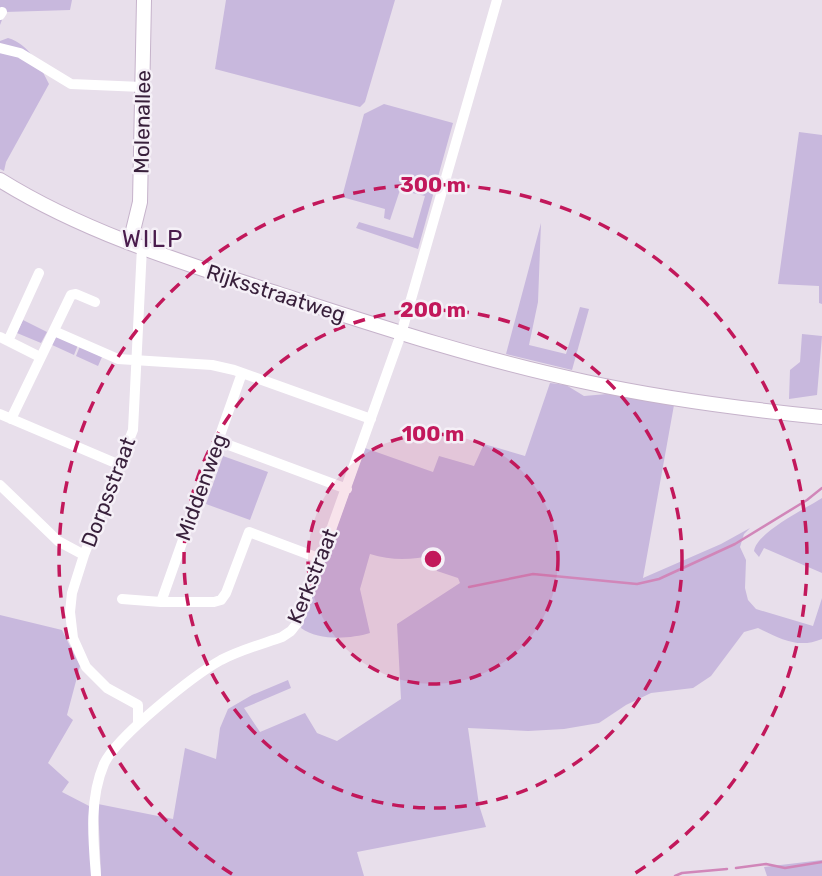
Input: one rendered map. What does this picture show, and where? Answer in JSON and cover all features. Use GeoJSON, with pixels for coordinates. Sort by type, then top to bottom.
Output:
{"type":"FeatureCollection","features":[{"type":"Feature","properties":{"kind":"main road","name":"Molenallee"},"geometry":{"type":"LineString","coordinates":[[136,245],[141,202],[144,0]]}},
{"type":"Feature","properties":{"kind":"main road","name":"Rijksstraatweg"},"geometry":{"type":"LineString","coordinates":[[0,180],[46,206],[136,245],[401,334],[513,365],[621,389],[699,403],[822,417]]}},
{"type":"Feature","properties":{"kind":"street"},"geometry":{"type":"LineString","coordinates":[[401,334],[498,0]]}},
{"type":"Feature","properties":{"kind":"street"},"geometry":{"type":"LineString","coordinates":[[0,48],[20,53],[71,84],[142,87]]}},
{"type":"Feature","properties":{"kind":"street","name":"Dorpsstraat"},"geometry":{"type":"LineString","coordinates":[[136,245],[140,262],[133,430],[84,555],[72,593],[70,626],[86,667],[100,683],[138,705],[156,708]]}},
{"type":"Feature","properties":{"kind":"street"},"geometry":{"type":"LineString","coordinates":[[40,273],[4,339],[40,357]]}},
{"type":"Feature","properties":{"kind":"street"},"geometry":{"type":"LineString","coordinates":[[11,419],[71,295],[76,294],[95,302]]}},
{"type":"Feature","properties":{"kind":"street"},"geometry":{"type":"LineString","coordinates":[[54,331],[113,357],[212,365],[242,373],[371,419]]}},
{"type":"Feature","properties":{"kind":"street","name":"Kerkstraat"},"geometry":{"type":"LineString","coordinates":[[96,876],[93,813],[106,761],[138,724],[156,708],[224,659],[292,631],[298,622],[401,334]]}},
{"type":"Feature","properties":{"kind":"street","name":"Middenweg"},"geometry":{"type":"LineString","coordinates":[[161,602],[242,373]]}},
{"type":"Feature","properties":{"kind":"street"},"geometry":{"type":"LineString","coordinates":[[0,414],[120,465]]}},
{"type":"Feature","properties":{"kind":"street"},"geometry":{"type":"LineString","coordinates":[[218,442],[347,489]]}},
{"type":"Feature","properties":{"kind":"street"},"geometry":{"type":"LineString","coordinates":[[0,485],[58,541],[84,555]]}},
{"type":"Feature","properties":{"kind":"street"},"geometry":{"type":"LineString","coordinates":[[122,599],[161,602],[221,600],[246,537],[251,532],[321,559]]}},
{"type":"Feature","properties":{"kind":"street"},"geometry":{"type":"LineString","coordinates":[[138,705],[138,724]]}},
{"type":"Feature","properties":{"kind":"shaded area"},"geometry":{"type":"Polygon","coordinates":[[[0,0],[72,0],[70,10],[5,12],[0,25],[0,0]]]}},
{"type":"Feature","properties":{"kind":"shaded area"},"geometry":{"type":"Polygon","coordinates":[[[226,0],[395,0],[365,102],[360,107],[215,69],[226,0]]]}},
{"type":"Feature","properties":{"kind":"shaded area"},"geometry":{"type":"Polygon","coordinates":[[[8,38],[28,50],[49,84],[6,162],[4,171],[0,169],[0,41],[8,38]]]}},
{"type":"Feature","properties":{"kind":"shaded area"},"geometry":{"type":"Polygon","coordinates":[[[384,104],[453,123],[418,249],[356,228],[359,222],[413,238],[425,196],[400,190],[390,220],[384,218],[385,209],[342,197],[364,114],[384,104]]]}},
{"type":"Feature","properties":{"kind":"shaded area"},"geometry":{"type":"Polygon","coordinates":[[[799,132],[822,135],[822,304],[819,303],[819,286],[778,284],[799,132]]]}},
{"type":"Feature","properties":{"kind":"shaded area"},"geometry":{"type":"Polygon","coordinates":[[[541,223],[538,302],[529,345],[566,354],[580,307],[589,309],[572,370],[506,354],[541,223]]]}},
{"type":"Feature","properties":{"kind":"shaded area"},"geometry":{"type":"Polygon","coordinates":[[[23,320],[47,332],[41,343],[17,333],[23,320]]]}},
{"type":"Feature","properties":{"kind":"shaded area"},"geometry":{"type":"Polygon","coordinates":[[[802,334],[822,336],[817,395],[789,399],[790,370],[800,362],[802,334]]]}},
{"type":"Feature","properties":{"kind":"shaded area"},"geometry":{"type":"Polygon","coordinates":[[[54,336],[78,345],[74,355],[50,344],[54,336]]]}},
{"type":"Feature","properties":{"kind":"shaded area"},"geometry":{"type":"Polygon","coordinates":[[[80,346],[102,357],[98,366],[76,356],[80,346]]]}},
{"type":"Feature","properties":{"kind":"shaded area"},"geometry":{"type":"Polygon","coordinates":[[[550,383],[566,385],[584,396],[607,394],[674,405],[643,578],[721,544],[750,528],[744,534],[740,547],[746,560],[745,588],[748,600],[756,609],[813,626],[822,598],[822,639],[797,643],[758,628],[744,632],[711,676],[693,688],[651,693],[599,723],[528,731],[468,728],[479,805],[486,827],[357,852],[364,876],[101,876],[98,804],[173,819],[185,748],[216,759],[220,728],[228,709],[252,695],[288,680],[291,688],[244,708],[260,732],[305,713],[317,733],[337,741],[401,699],[397,624],[460,583],[458,578],[437,571],[434,555],[402,559],[370,554],[360,589],[370,633],[335,638],[317,635],[301,628],[365,448],[433,472],[439,456],[474,466],[484,444],[525,456],[550,383]]]}},
{"type":"Feature","properties":{"kind":"shaded area"},"geometry":{"type":"Polygon","coordinates":[[[223,456],[268,472],[250,520],[206,504],[223,456]]]}},
{"type":"Feature","properties":{"kind":"shaded area"},"geometry":{"type":"Polygon","coordinates":[[[822,498],[822,573],[764,548],[759,557],[754,551],[764,536],[822,498]]]}},
{"type":"Feature","properties":{"kind":"shaded area"},"geometry":{"type":"Polygon","coordinates":[[[0,615],[62,630],[80,666],[67,715],[73,720],[48,763],[69,782],[62,792],[91,807],[94,876],[0,876],[0,615]]]}},
{"type":"Feature","properties":{"kind":"shaded area"},"geometry":{"type":"Polygon","coordinates":[[[822,860],[822,876],[767,876],[764,867],[822,860]]]}},
{"type":"Feature","properties":{"kind":"waterway"},"geometry":{"type":"LineString","coordinates":[[469,587],[533,574],[637,584],[659,579],[735,544],[822,488]]}},
{"type":"Feature","properties":{"kind":"waterway"},"geometry":{"type":"LineString","coordinates":[[736,868],[766,864],[785,868],[822,862]]}},
{"type":"Feature","properties":{"kind":"waterway"},"geometry":{"type":"LineString","coordinates":[[675,876],[727,869]]}},
{"type":"Feature","properties":{"kind":"district","name":"WILP"},"geometry":{"type":"Point","coordinates":[153,239]}}]}
